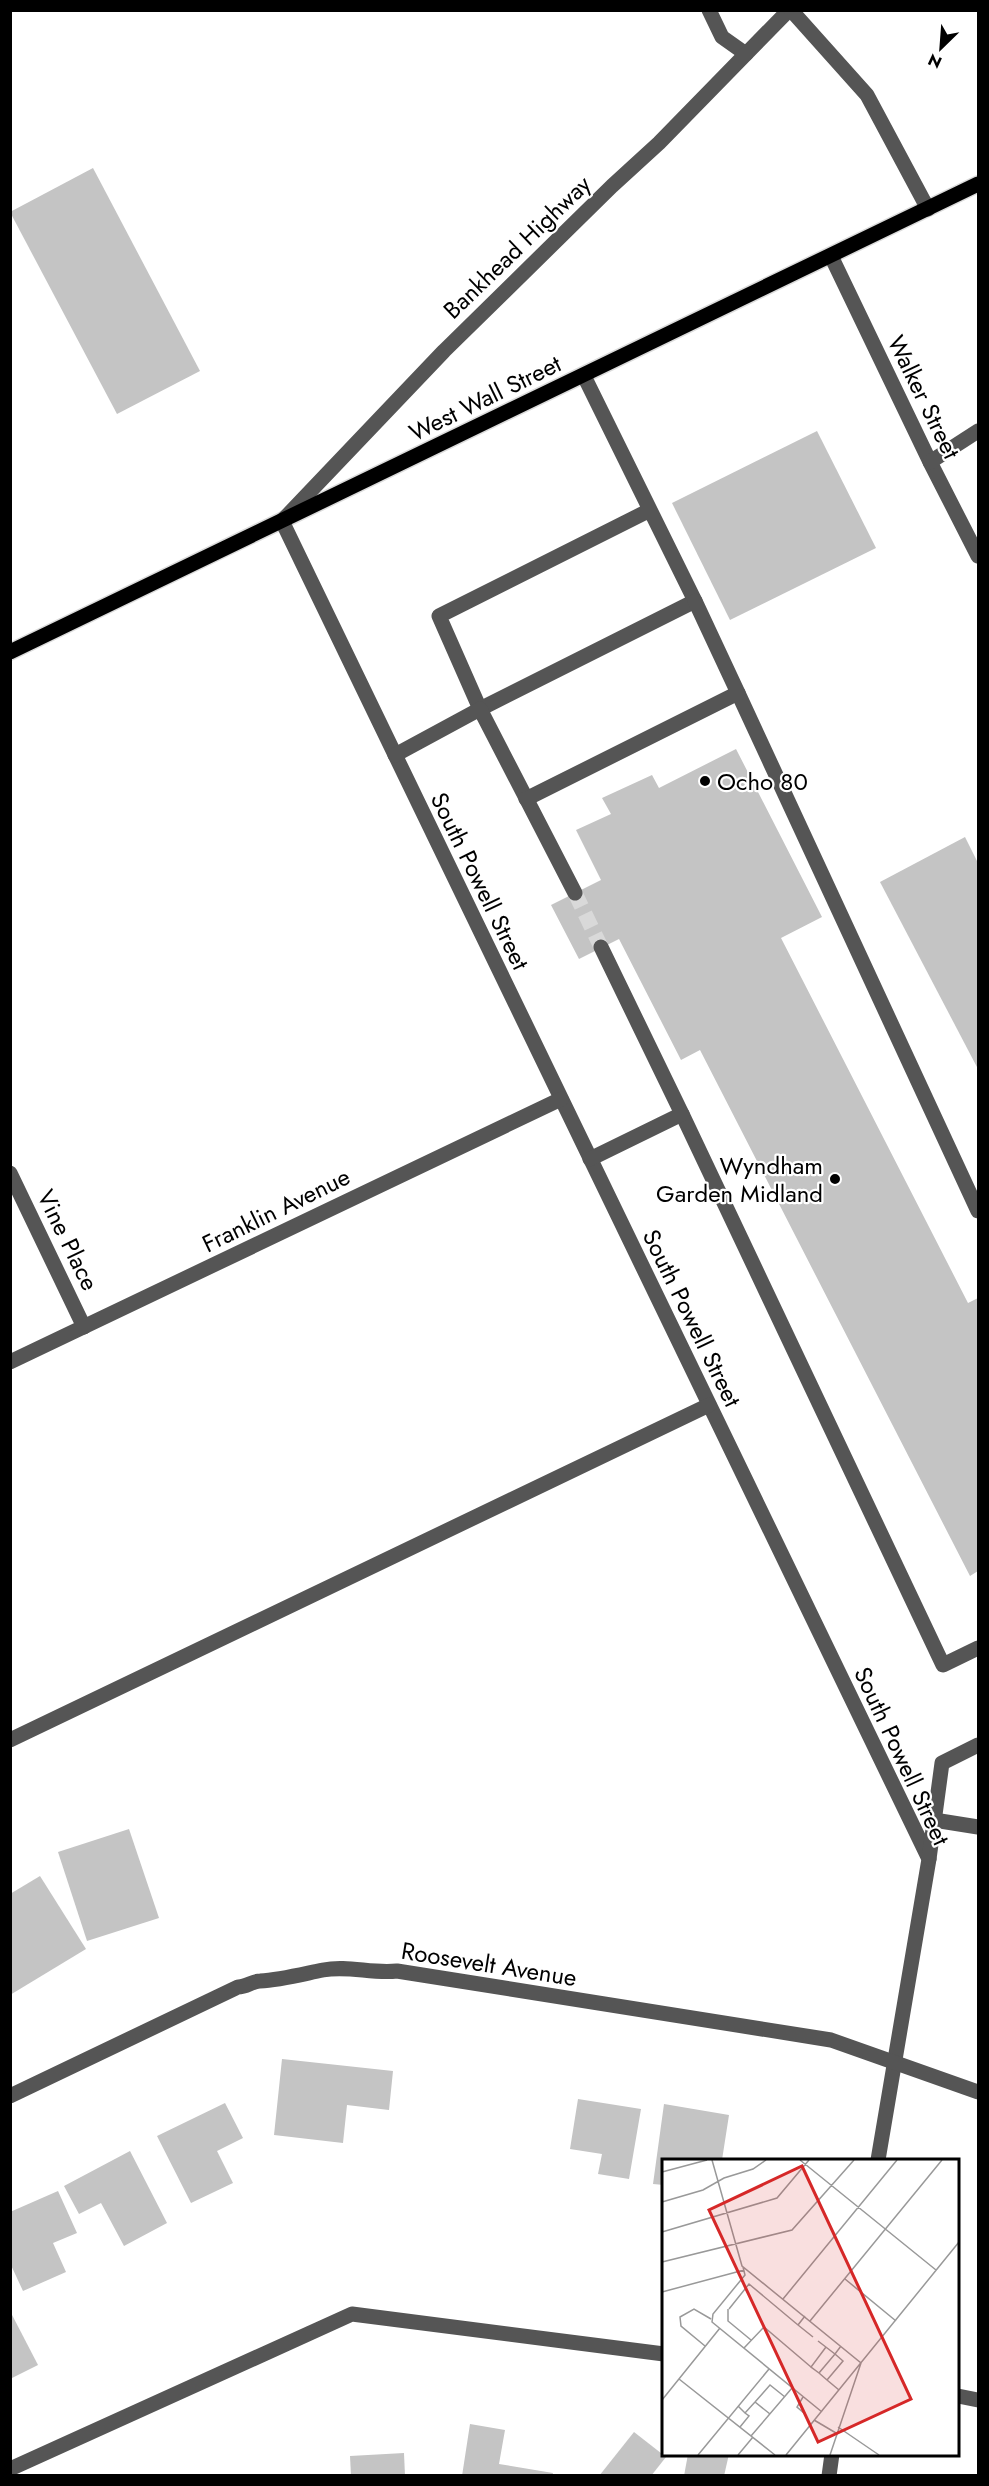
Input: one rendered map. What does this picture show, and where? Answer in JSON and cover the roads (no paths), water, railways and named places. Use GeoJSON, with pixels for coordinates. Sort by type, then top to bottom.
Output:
{"type":"FeatureCollection","features":[{"type":"Feature","properties":{"kind":"main road","name":"West Wall Street"},"geometry":{"type":"LineString","coordinates":[[10,652],[978,184]]}},
{"type":"Feature","properties":{"kind":"street"},"geometry":{"type":"LineString","coordinates":[[709,10],[722,37],[746,54]]}},
{"type":"Feature","properties":{"kind":"street"},"geometry":{"type":"LineString","coordinates":[[790,10],[867,95],[928,209]]}},
{"type":"Feature","properties":{"kind":"street","name":"Bankhead Highway"},"geometry":{"type":"LineString","coordinates":[[282,521],[444,351],[659,143],[790,10]]}},
{"type":"Feature","properties":{"kind":"street","name":"Walker Street"},"geometry":{"type":"LineString","coordinates":[[831,256],[978,556]]}},
{"type":"Feature","properties":{"kind":"street"},"geometry":{"type":"LineString","coordinates":[[584,376],[695,601],[978,1211]]}},
{"type":"Feature","properties":{"kind":"street"},"geometry":{"type":"LineString","coordinates":[[930,462],[978,431]]}},
{"type":"Feature","properties":{"kind":"street"},"geometry":{"type":"LineString","coordinates":[[575,893],[480,709],[439,616],[650,510]]}},
{"type":"Feature","properties":{"kind":"street","name":"South Powell Street"},"geometry":{"type":"LineString","coordinates":[[282,521],[929,1859],[878,2159]]}},
{"type":"Feature","properties":{"kind":"street"},"geometry":{"type":"LineString","coordinates":[[395,755],[480,709],[695,601]]}},
{"type":"Feature","properties":{"kind":"street"},"geometry":{"type":"LineString","coordinates":[[526,799],[738,693]]}},
{"type":"Feature","properties":{"kind":"street"},"geometry":{"type":"LineString","coordinates":[[601,947],[943,1665],[978,1648]]}},
{"type":"Feature","properties":{"kind":"street","name":"Franklin Avenue"},"geometry":{"type":"LineString","coordinates":[[10,1362],[561,1099]]}},
{"type":"Feature","properties":{"kind":"street"},"geometry":{"type":"LineString","coordinates":[[590,1159],[682,1114]]}},
{"type":"Feature","properties":{"kind":"street","name":"Vine Place"},"geometry":{"type":"LineString","coordinates":[[10,1173],[84,1327]]}},
{"type":"Feature","properties":{"kind":"street"},"geometry":{"type":"LineString","coordinates":[[10,1740],[709,1405]]}},
{"type":"Feature","properties":{"kind":"street"},"geometry":{"type":"LineString","coordinates":[[929,1859],[942,1763],[978,1745]]}},
{"type":"Feature","properties":{"kind":"street"},"geometry":{"type":"LineString","coordinates":[[934,1820],[978,1827]]}},
{"type":"Feature","properties":{"kind":"street","name":"Roosevelt Avenue"},"geometry":{"type":"LineString","coordinates":[[10,2096],[238,1988],[260,1981],[268,1982],[295,1975],[343,1968],[355,1971],[361,1969],[397,1971],[831,2040],[978,2092]]}},
{"type":"Feature","properties":{"kind":"street"},"geometry":{"type":"LineString","coordinates":[[10,2469],[352,2313],[662,2354]]}},
{"type":"Feature","properties":{"kind":"street"},"geometry":{"type":"LineString","coordinates":[[959,2396],[978,2400]]}},
{"type":"Feature","properties":{"kind":"street"},"geometry":{"type":"LineString","coordinates":[[829,2475],[832,2456]]}},
{"type":"Feature","properties":{"kind":"tunnel"},"geometry":{"type":"LineString","coordinates":[[575,893],[601,947]]}},
{"type":"Feature","properties":{"kind":"place","name":"Ocho 80"},"geometry":{"type":"Point","coordinates":[705,781]}},
{"type":"Feature","properties":{"kind":"place","name":"Wyndham Garden Midland"},"geometry":{"type":"Point","coordinates":[835,1179]}}]}
